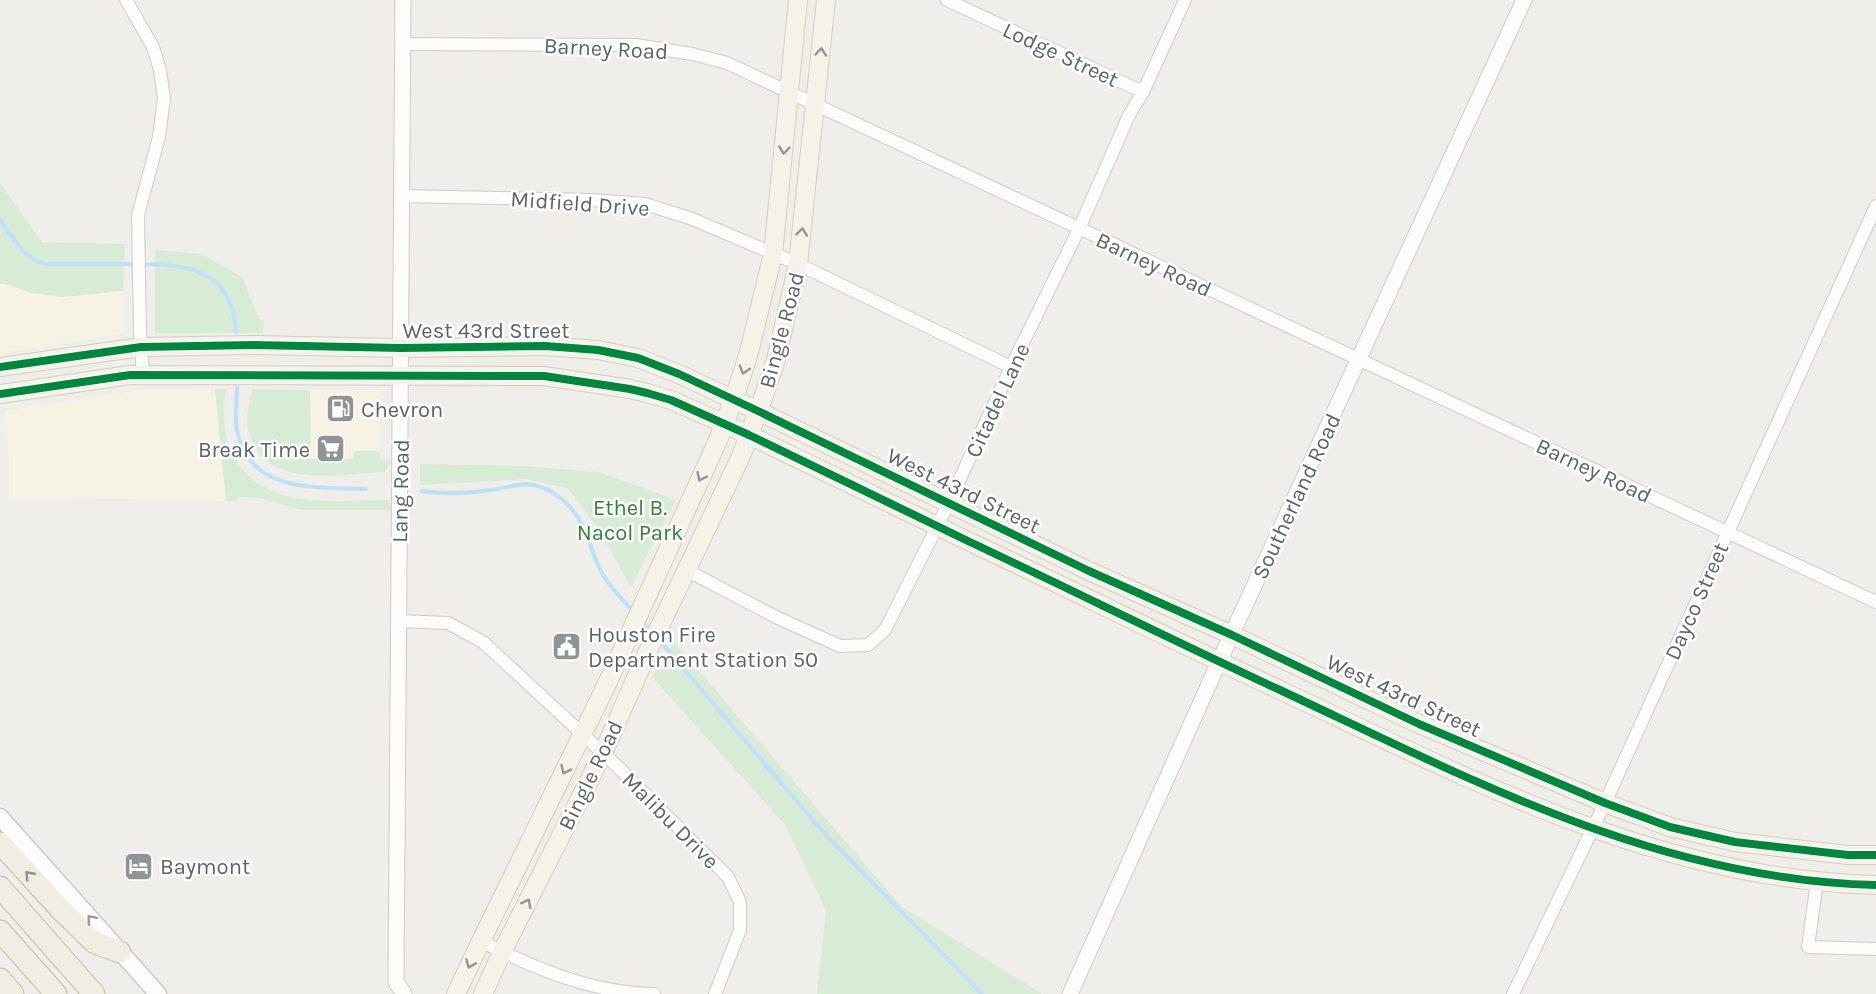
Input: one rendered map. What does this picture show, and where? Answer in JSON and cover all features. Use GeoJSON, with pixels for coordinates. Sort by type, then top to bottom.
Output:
{"type":"FeatureCollection","features":[{"type":"Feature","properties":{"kind":"highway"},"geometry":{"type":"LineString","coordinates":[[0,843],[95,943],[120,952]]}},
{"type":"Feature","properties":{"kind":"highway"},"geometry":{"type":"LineString","coordinates":[[0,887],[94,994]]}},
{"type":"Feature","properties":{"kind":"highway"},"geometry":{"type":"LineString","coordinates":[[0,931],[56,994]]}},
{"type":"Feature","properties":{"kind":"highway"},"geometry":{"type":"LineString","coordinates":[[0,980],[13,994]]}},
{"type":"Feature","properties":{"kind":"main road","name":"Bingle Road"},"geometry":{"type":"LineString","coordinates":[[456,994],[606,686],[734,399],[749,352],[773,254],[798,0]]}},
{"type":"Feature","properties":{"kind":"main road","name":"Bingle Road"},"geometry":{"type":"LineString","coordinates":[[483,994],[603,753],[648,651],[741,456],[776,360],[798,264],[826,0]]}},
{"type":"Feature","properties":{"kind":"main road","name":"West 43rd Street"},"geometry":{"type":"LineString","coordinates":[[0,367],[141,347],[254,345],[401,348],[545,346],[598,350],[638,358],[734,399],[1089,571],[1232,634],[1419,724],[1605,803],[1670,827],[1736,842],[1848,855],[1876,855]]}},
{"type":"Feature","properties":{"kind":"main road"},"geometry":{"type":"LineString","coordinates":[[544,376],[545,346]]}},
{"type":"Feature","properties":{"kind":"main road","name":"West 43rd Street"},"geometry":{"type":"LineString","coordinates":[[0,394],[130,375],[544,376],[630,389],[671,400],[749,435],[1219,662],[1519,801],[1592,830],[1655,850],[1750,872],[1846,884],[1876,885]]}},
{"type":"Feature","properties":{"kind":"main road"},"geometry":{"type":"LineString","coordinates":[[1078,593],[1089,571]]}},
{"type":"Feature","properties":{"kind":"main road"},"geometry":{"type":"LineString","coordinates":[[606,686],[628,697]]}},
{"type":"Feature","properties":{"kind":"main road"},"geometry":{"type":"LineString","coordinates":[[1409,750],[1419,724]]}},
{"type":"Feature","properties":{"kind":"main road"},"geometry":{"type":"LineString","coordinates":[[0,817],[158,994]]}},
{"type":"Feature","properties":{"kind":"main road"},"geometry":{"type":"LineString","coordinates":[[1846,884],[1848,855]]}},
{"type":"Feature","properties":{"kind":"street"},"geometry":{"type":"LineString","coordinates":[[126,0],[153,47],[160,70],[164,98],[159,137],[138,215],[143,375]]}},
{"type":"Feature","properties":{"kind":"street","name":"Lang Road"},"geometry":{"type":"LineString","coordinates":[[397,990],[403,0]]}},
{"type":"Feature","properties":{"kind":"street","name":"Lodge Street"},"geometry":{"type":"LineString","coordinates":[[947,0],[1143,92]]}},
{"type":"Feature","properties":{"kind":"street","name":"Citadel Lane"},"geometry":{"type":"LineString","coordinates":[[686,570],[778,618],[840,646],[868,645],[885,630],[949,503],[1185,0]]}},
{"type":"Feature","properties":{"kind":"street","name":"Southerland Road"},"geometry":{"type":"LineString","coordinates":[[1070,994],[1219,662],[1524,0]]}},
{"type":"Feature","properties":{"kind":"street","name":"Barney Road"},"geometry":{"type":"LineString","coordinates":[[403,44],[636,45],[661,48],[727,63],[1876,602]]}},
{"type":"Feature","properties":{"kind":"street","name":"Midfield Drive"},"geometry":{"type":"LineString","coordinates":[[402,196],[592,200],[645,204],[690,218],[798,264],[1011,367]]}},
{"type":"Feature","properties":{"kind":"street","name":"Dayco Street"},"geometry":{"type":"LineString","coordinates":[[1513,994],[1605,803],[1876,206]]}},
{"type":"Feature","properties":{"kind":"street","name":"Malibu Drive"},"geometry":{"type":"LineString","coordinates":[[399,621],[448,623],[483,642],[603,753],[728,877],[740,902],[740,930],[715,994]]}},
{"type":"Feature","properties":{"kind":"street"},"geometry":{"type":"LineString","coordinates":[[1817,881],[1808,947],[1876,949]]}},
{"type":"Feature","properties":{"kind":"street"},"geometry":{"type":"LineString","coordinates":[[481,941],[519,961],[577,982],[608,989],[654,994]]}},
{"type":"Feature","properties":{"kind":"shaded area"},"geometry":{"type":"Polygon","coordinates":[[[0,284],[32,293],[62,297],[123,291],[122,334],[0,353],[0,284]]]}},
{"type":"Feature","properties":{"kind":"shaded area"},"geometry":{"type":"Polygon","coordinates":[[[215,389],[226,501],[9,497],[6,411],[140,390],[215,389]]]}},
{"type":"Feature","properties":{"kind":"shaded area"},"geometry":{"type":"Polygon","coordinates":[[[310,390],[380,390],[379,451],[354,451],[354,460],[311,459],[310,390]]]}},
{"type":"Feature","properties":{"kind":"green space"},"geometry":{"type":"Polygon","coordinates":[[[0,183],[42,242],[125,244],[123,291],[62,297],[32,293],[0,284],[0,183]]]}},
{"type":"Feature","properties":{"kind":"green space"},"geometry":{"type":"Polygon","coordinates":[[[155,250],[201,254],[242,277],[259,319],[264,320],[263,333],[155,333],[155,250]]]}},
{"type":"Feature","properties":{"kind":"green space"},"geometry":{"type":"Polygon","coordinates":[[[215,389],[226,389],[224,422],[231,452],[244,471],[259,483],[275,492],[312,500],[388,500],[391,510],[300,510],[260,498],[239,497],[237,502],[226,501],[215,389]]]}},
{"type":"Feature","properties":{"kind":"green space"},"geometry":{"type":"Polygon","coordinates":[[[252,389],[310,390],[311,459],[353,459],[354,451],[379,451],[380,460],[392,461],[385,472],[325,476],[286,471],[269,463],[256,449],[248,430],[247,415],[252,389]]]}},
{"type":"Feature","properties":{"kind":"green space","name":"Ethel B. Nacol Park"},"geometry":{"type":"Polygon","coordinates":[[[420,464],[522,466],[599,472],[676,500],[631,587],[597,527],[568,488],[526,479],[420,485],[420,464]]]}},
{"type":"Feature","properties":{"kind":"green space"},"geometry":{"type":"Polygon","coordinates":[[[674,642],[901,906],[1042,994],[817,994],[826,911],[786,826],[652,677],[674,642]]]}},
{"type":"Feature","properties":{"kind":"waterway"},"geometry":{"type":"LineString","coordinates":[[0,220],[25,252],[45,264],[145,264],[182,267],[199,272],[213,280],[224,292],[232,309],[236,332]]}},
{"type":"Feature","properties":{"kind":"waterway"},"geometry":{"type":"LineString","coordinates":[[237,388],[237,430],[244,451],[255,466],[270,476],[288,483],[327,488],[366,489]]}},
{"type":"Feature","properties":{"kind":"waterway"},"geometry":{"type":"LineString","coordinates":[[422,491],[474,492],[527,484],[554,493],[569,506],[581,522],[605,578],[634,612]]}},
{"type":"Feature","properties":{"kind":"waterway"},"geometry":{"type":"LineString","coordinates":[[641,620],[652,633]]}},
{"type":"Feature","properties":{"kind":"waterway"},"geometry":{"type":"LineString","coordinates":[[659,640],[825,834],[982,994]]}},
{"type":"Feature","properties":{"kind":"cycle path"},"geometry":{"type":"LineString","coordinates":[[0,367],[141,347],[253,345],[401,348],[545,346],[598,350],[638,358],[679,374],[758,411],[1089,571],[1232,635],[1419,724],[1605,803],[1670,827],[1735,842],[1848,855],[1876,855]]}},
{"type":"Feature","properties":{"kind":"cycle path"},"geometry":{"type":"LineString","coordinates":[[0,394],[130,375],[544,376],[647,393],[671,400],[749,435],[1202,654],[1496,790],[1643,845],[1718,865],[1796,879],[1876,885]]}},
{"type":"Feature","properties":{"kind":"place","name":"Chevron"},"geometry":{"type":"Point","coordinates":[340,409]}},
{"type":"Feature","properties":{"kind":"place","name":"Break Time"},"geometry":{"type":"Point","coordinates":[331,449]}},
{"type":"Feature","properties":{"kind":"place","name":"Houston Fire Department Station 50"},"geometry":{"type":"Point","coordinates":[567,647]}},
{"type":"Feature","properties":{"kind":"place","name":"Baymont"},"geometry":{"type":"Point","coordinates":[139,866]}}]}
